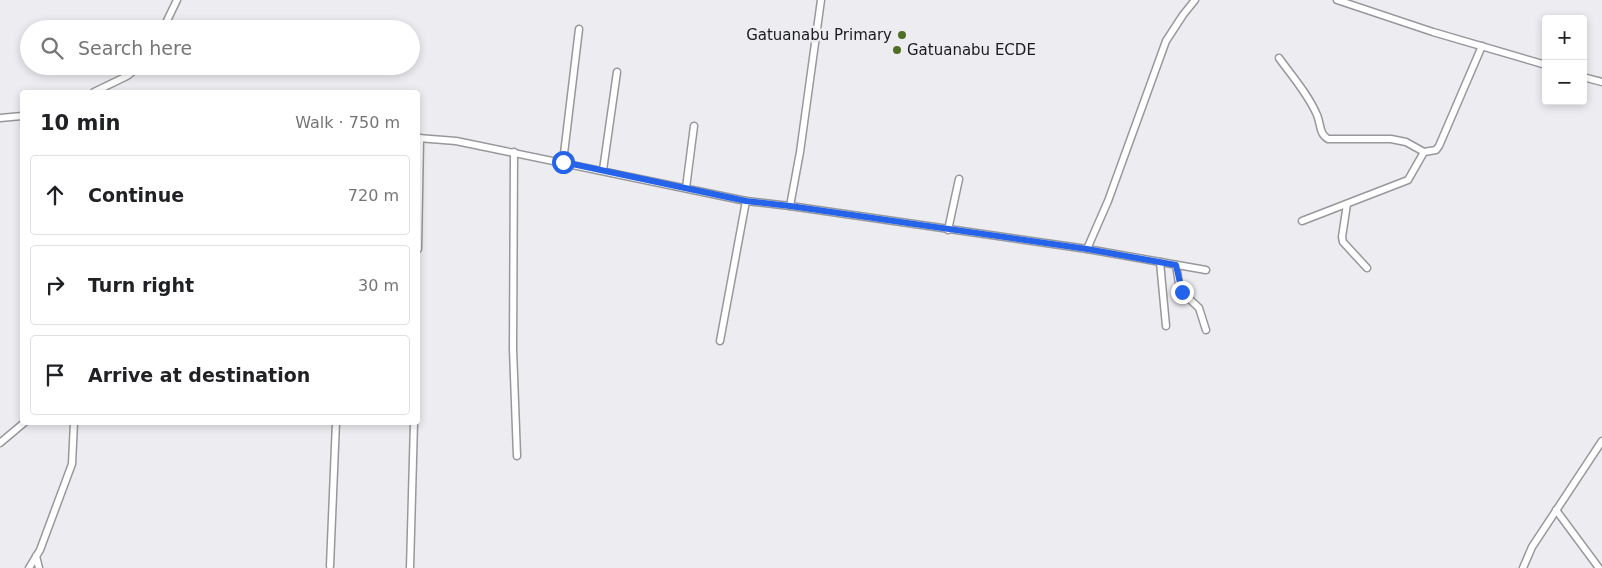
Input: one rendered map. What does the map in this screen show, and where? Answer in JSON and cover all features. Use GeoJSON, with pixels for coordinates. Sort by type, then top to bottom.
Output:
{"type":"FeatureCollection","features":[{"type":"Feature","properties":{"kind":"street"},"geometry":{"type":"LineString","coordinates":[[167,20],[177,0]]}},
{"type":"Feature","properties":{"kind":"street"},"geometry":{"type":"LineString","coordinates":[[790,206],[800,152],[821,0]]}},
{"type":"Feature","properties":{"kind":"street"},"geometry":{"type":"LineString","coordinates":[[1087,249],[1108,201],[1166,41],[1195,0]]}},
{"type":"Feature","properties":{"kind":"street"},"geometry":{"type":"LineString","coordinates":[[1338,0],[1542,64]]}},
{"type":"Feature","properties":{"kind":"street"},"geometry":{"type":"LineString","coordinates":[[563,162],[579,29]]}},
{"type":"Feature","properties":{"kind":"street"},"geometry":{"type":"LineString","coordinates":[[1279,58],[1310,102],[1318,116],[1322,134],[1326,138],[1391,139],[1406,142],[1424,152],[1436,150],[1442,140],[1482,46]]}},
{"type":"Feature","properties":{"kind":"street"},"geometry":{"type":"LineString","coordinates":[[603,170],[617,72]]}},
{"type":"Feature","properties":{"kind":"street"},"geometry":{"type":"LineString","coordinates":[[98,90],[128,75]]}},
{"type":"Feature","properties":{"kind":"street"},"geometry":{"type":"LineString","coordinates":[[1587,77],[1602,81]]}},
{"type":"Feature","properties":{"kind":"street"},"geometry":{"type":"LineString","coordinates":[[0,118],[20,116]]}},
{"type":"Feature","properties":{"kind":"street"},"geometry":{"type":"LineString","coordinates":[[686,188],[694,126]]}},
{"type":"Feature","properties":{"kind":"street"},"geometry":{"type":"LineString","coordinates":[[420,138],[456,141],[514,152],[746,201],[1087,249],[1206,270]]}},
{"type":"Feature","properties":{"kind":"street"},"geometry":{"type":"LineString","coordinates":[[514,152],[513,349],[516,456]]}},
{"type":"Feature","properties":{"kind":"street"},"geometry":{"type":"LineString","coordinates":[[1302,221],[1408,180],[1424,152]]}},
{"type":"Feature","properties":{"kind":"street"},"geometry":{"type":"LineString","coordinates":[[948,230],[959,179]]}},
{"type":"Feature","properties":{"kind":"street"},"geometry":{"type":"LineString","coordinates":[[720,341],[746,201]]}},
{"type":"Feature","properties":{"kind":"street"},"geometry":{"type":"LineString","coordinates":[[1347,204],[1342,237],[1343,242],[1367,268]]}},
{"type":"Feature","properties":{"kind":"street"},"geometry":{"type":"LineString","coordinates":[[1160,262],[1166,326]]}},
{"type":"Feature","properties":{"kind":"street"},"geometry":{"type":"LineString","coordinates":[[1176,265],[1180,290],[1199,308],[1206,330]]}},
{"type":"Feature","properties":{"kind":"street"},"geometry":{"type":"LineString","coordinates":[[0,443],[21,425]]}},
{"type":"Feature","properties":{"kind":"street"},"geometry":{"type":"LineString","coordinates":[[31,566],[40,550],[72,464],[74,425]]}},
{"type":"Feature","properties":{"kind":"street"},"geometry":{"type":"LineString","coordinates":[[330,566],[336,425]]}},
{"type":"Feature","properties":{"kind":"street"},"geometry":{"type":"LineString","coordinates":[[410,568],[414,425]]}},
{"type":"Feature","properties":{"kind":"street"},"geometry":{"type":"LineString","coordinates":[[1523,568],[1532,547],[1602,441]]}},
{"type":"Feature","properties":{"kind":"street"},"geometry":{"type":"LineString","coordinates":[[1595,451],[1602,456]]}},
{"type":"Feature","properties":{"kind":"street"},"geometry":{"type":"LineString","coordinates":[[1556,510],[1599,568]]}},
{"type":"Feature","properties":{"kind":"street"},"geometry":{"type":"LineString","coordinates":[[36,556],[39,568]]}},
{"type":"Feature","properties":{"kind":"place","name":"Gatuanabu Primary"},"geometry":{"type":"Point","coordinates":[902,35]}},
{"type":"Feature","properties":{"kind":"place","name":"Gatuanabu ECDE"},"geometry":{"type":"Point","coordinates":[897,50]}},
{"type":"Feature","properties":{"kind":"route"},"geometry":{"type":"LineString","coordinates":[[563,162],[746,201],[1087,249],[1176,265],[1180,290],[1182,292]]}}]}
